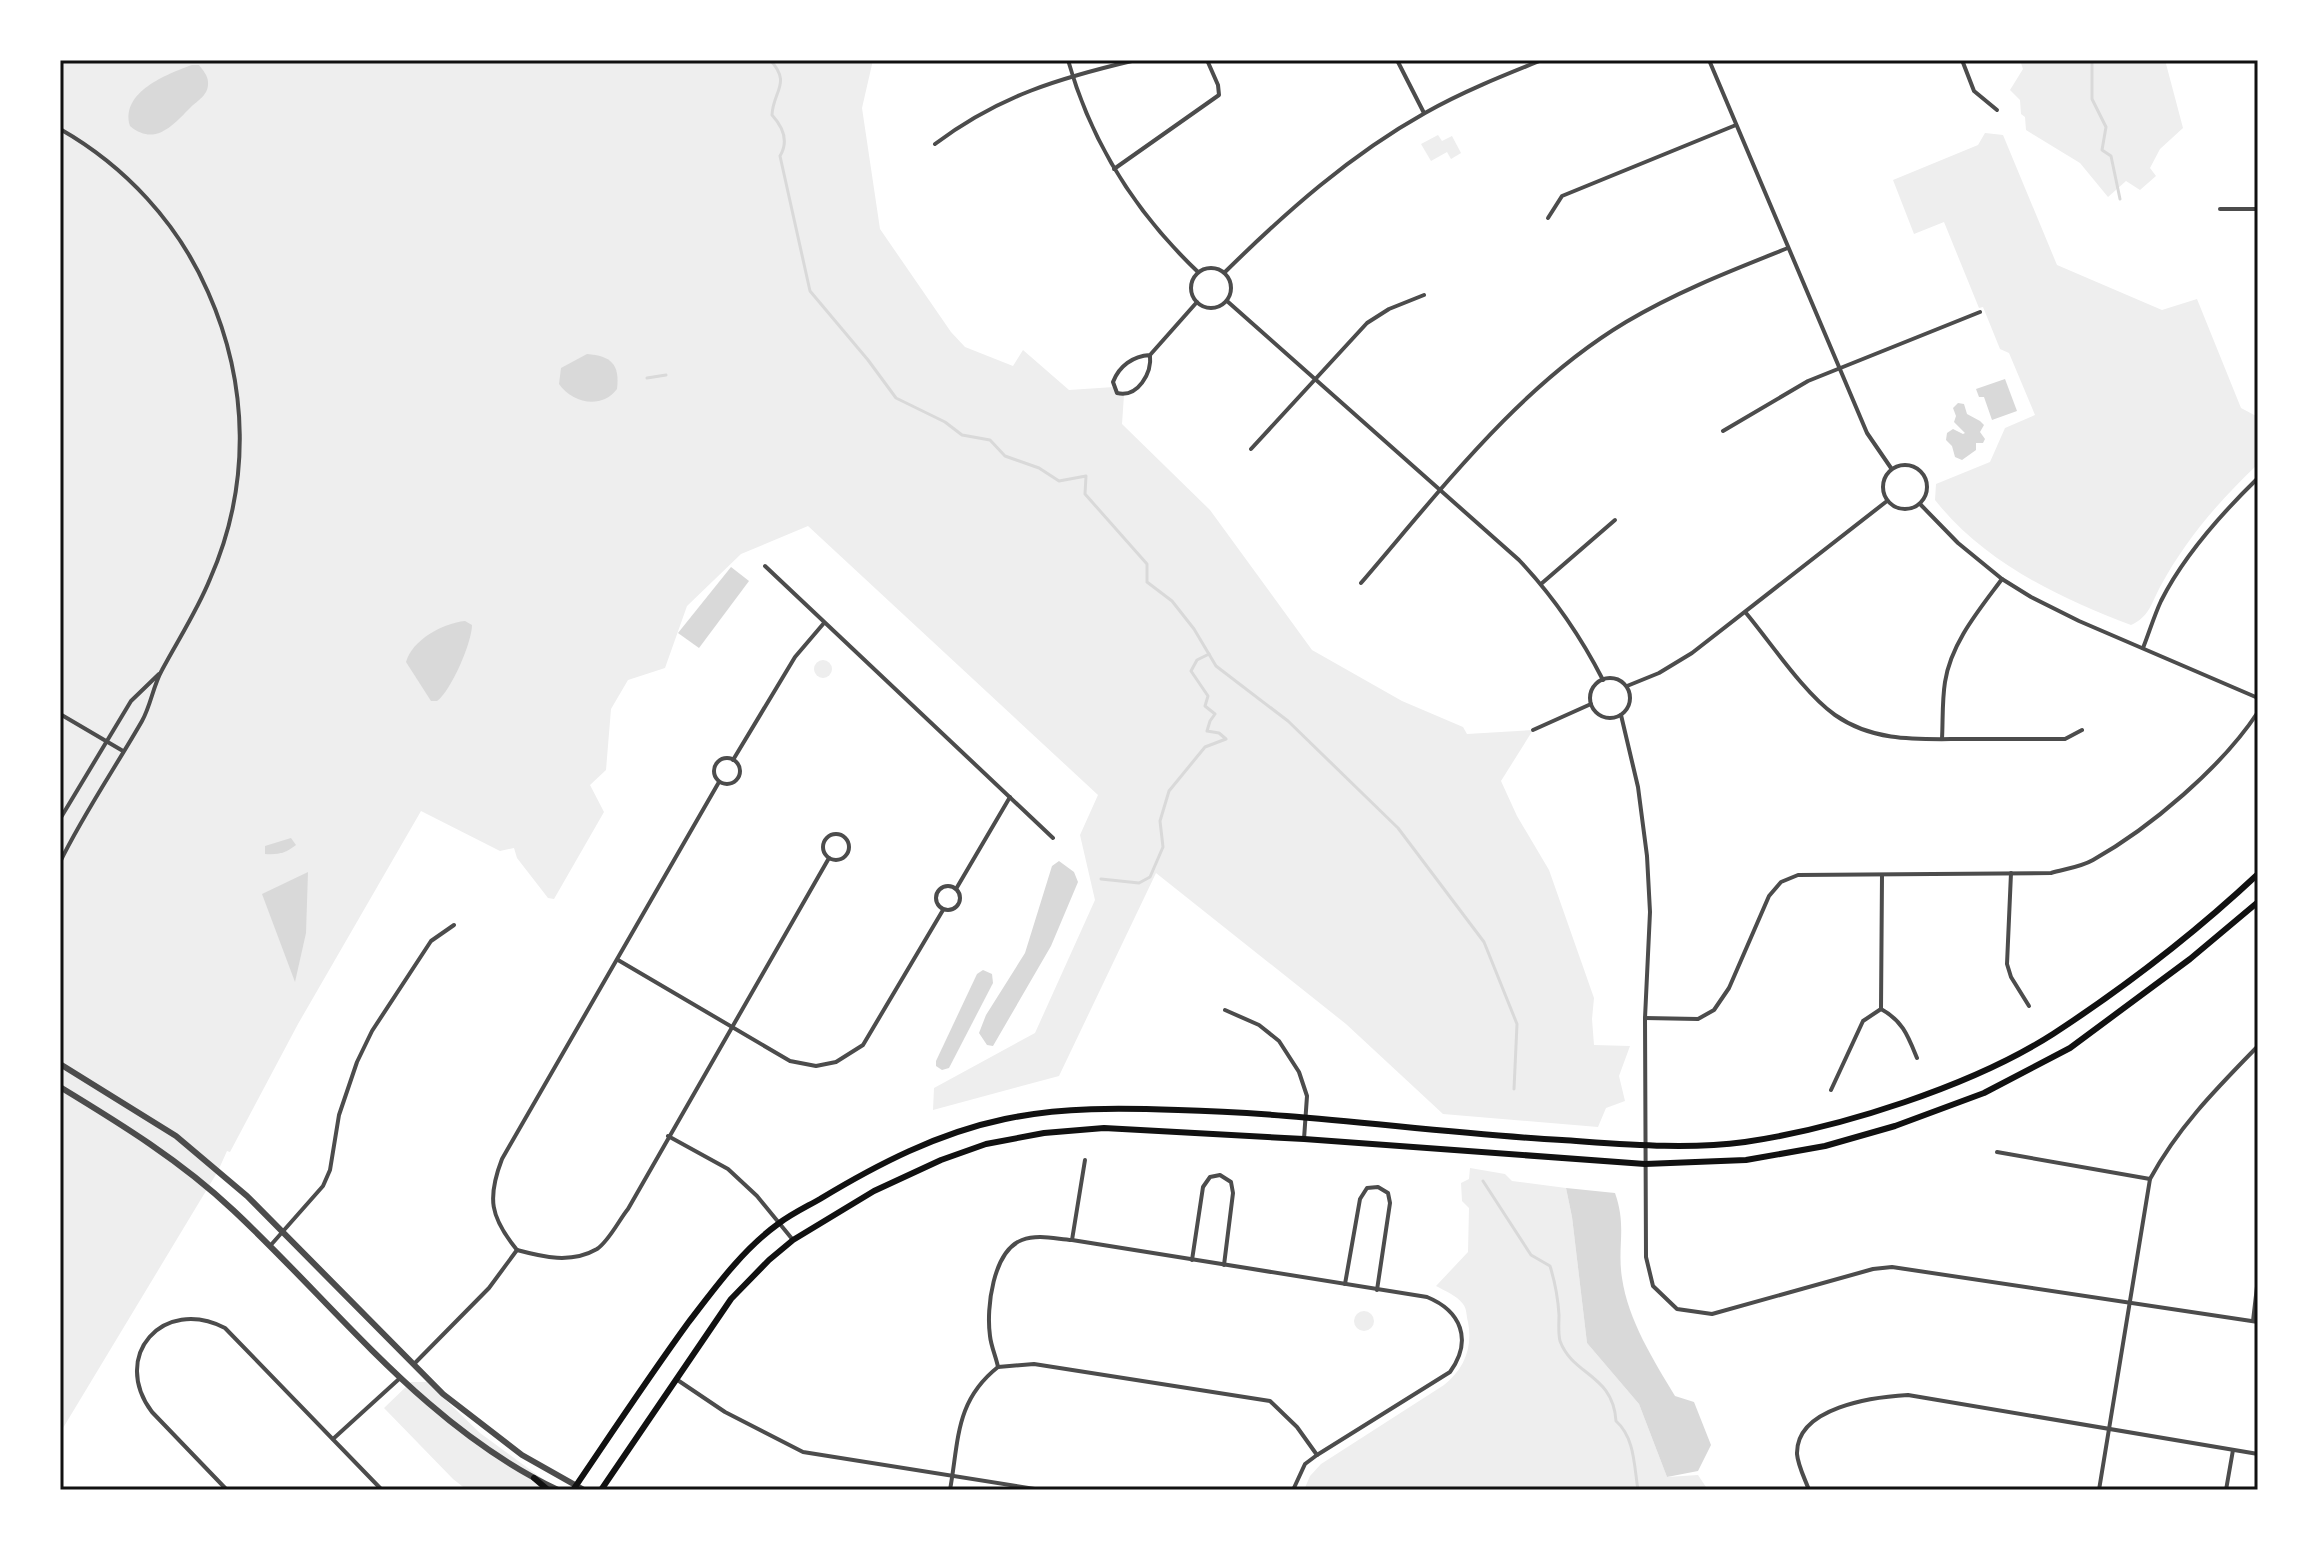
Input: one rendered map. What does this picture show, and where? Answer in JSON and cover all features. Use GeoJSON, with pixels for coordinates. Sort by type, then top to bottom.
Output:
{"type":"FeatureCollection","features":[{"type":"Feature","properties":{"kind":"main road"},"geometry":{"type":"LineString","coordinates":[[575,1487],[719,1282],[756,1242],[780,1223],[864,1172],[927,1142],[1008,1118],[1099,1108],[1211,1111],[1645,1145],[1742,1142],[1811,1129],[1885,1108],[1979,1072],[2049,1036],[2146,969],[2258,874]]}},
{"type":"Feature","properties":{"kind":"main road"},"geometry":{"type":"LineString","coordinates":[[601,1490],[731,1299],[769,1260],[793,1240],[874,1191],[941,1160],[986,1144],[1044,1133],[1104,1128],[1645,1164],[1746,1160],[1825,1146],[1895,1126],[1984,1093],[2070,1048],[2190,959],[2258,902]]}},
{"type":"Feature","properties":{"kind":"main road"},"geometry":{"type":"LineString","coordinates":[[534,1478],[548,1490]]}},
{"type":"Feature","properties":{"kind":"street"},"geometry":{"type":"LineString","coordinates":[[1068,60],[1093,129],[1114,169],[1170,246],[1198,272]]}},
{"type":"Feature","properties":{"kind":"street"},"geometry":{"type":"LineString","coordinates":[[935,144],[1001,101],[1072,75],[1136,60]]}},
{"type":"Feature","properties":{"kind":"street"},"geometry":{"type":"LineString","coordinates":[[1114,169],[1219,95],[1207,60]]}},
{"type":"Feature","properties":{"kind":"street"},"geometry":{"type":"LineString","coordinates":[[1397,60],[1424,113]]}},
{"type":"Feature","properties":{"kind":"street"},"geometry":{"type":"LineString","coordinates":[[1225,272],[1319,185],[1367,149],[1424,113],[1542,60]]}},
{"type":"Feature","properties":{"kind":"street"},"geometry":{"type":"LineString","coordinates":[[1709,60],[1867,433],[1891,468]]}},
{"type":"Feature","properties":{"kind":"street"},"geometry":{"type":"LineString","coordinates":[[1962,60],[1974,91],[1997,110]]}},
{"type":"Feature","properties":{"kind":"street"},"geometry":{"type":"LineString","coordinates":[[1548,218],[1562,196],[1736,125]]}},
{"type":"Feature","properties":{"kind":"street"},"geometry":{"type":"LineString","coordinates":[[60,129],[93,149],[123,174],[168,223],[202,277],[221,321],[234,368],[241,430],[232,513],[212,577],[176,648],[160,672],[131,701],[60,819]]}},
{"type":"Feature","properties":{"kind":"street"},"geometry":{"type":"LineString","coordinates":[[2220,209],[2258,209]]}},
{"type":"Feature","properties":{"kind":"street"},"geometry":{"type":"LineString","coordinates":[[1361,583],[1484,442],[1564,367],[1627,322],[1686,290],[1788,248]]}},
{"type":"Feature","properties":{"kind":"street"},"geometry":{"type":"LineString","coordinates":[[1209,267],[1225,272],[1231,283],[1227,301],[1215,308],[1202,306],[1191,290],[1191,283],[1198,272],[1209,267]]}},
{"type":"Feature","properties":{"kind":"street"},"geometry":{"type":"LineString","coordinates":[[1251,449],[1367,323],[1389,309],[1424,295]]}},
{"type":"Feature","properties":{"kind":"street"},"geometry":{"type":"LineString","coordinates":[[1227,301],[1442,490],[1541,584],[1585,645],[1603,680]]}},
{"type":"Feature","properties":{"kind":"street"},"geometry":{"type":"LineString","coordinates":[[1150,355],[1148,376],[1130,393],[1117,393],[1113,382],[1116,374],[1138,356],[1150,355],[1197,302]]}},
{"type":"Feature","properties":{"kind":"street"},"geometry":{"type":"LineString","coordinates":[[1723,431],[1808,381],[1980,312]]}},
{"type":"Feature","properties":{"kind":"street"},"geometry":{"type":"LineString","coordinates":[[1906,464],[1920,470],[1927,490],[1920,504],[1907,509],[1887,501],[1883,480],[1891,468],[1906,464]]}},
{"type":"Feature","properties":{"kind":"street"},"geometry":{"type":"LineString","coordinates":[[2143,648],[2162,600],[2187,559],[2227,509],[2258,478]]}},
{"type":"Feature","properties":{"kind":"street"},"geometry":{"type":"LineString","coordinates":[[1627,686],[1659,673],[1692,653],[1887,501]]}},
{"type":"Feature","properties":{"kind":"street"},"geometry":{"type":"LineString","coordinates":[[1920,504],[1958,543],[2002,579],[2079,621],[2258,698]]}},
{"type":"Feature","properties":{"kind":"street"},"geometry":{"type":"LineString","coordinates":[[1541,584],[1615,520]]}},
{"type":"Feature","properties":{"kind":"street"},"geometry":{"type":"LineString","coordinates":[[765,566],[1053,838]]}},
{"type":"Feature","properties":{"kind":"street"},"geometry":{"type":"LineString","coordinates":[[1942,739],[1945,680],[1952,657],[1980,608],[2002,579]]}},
{"type":"Feature","properties":{"kind":"street"},"geometry":{"type":"LineString","coordinates":[[1746,613],[1814,697],[1835,715],[1863,730],[1890,738],[1942,739],[2065,739],[2082,730]]}},
{"type":"Feature","properties":{"kind":"street"},"geometry":{"type":"LineString","coordinates":[[733,760],[795,657],[824,622]]}},
{"type":"Feature","properties":{"kind":"street"},"geometry":{"type":"LineString","coordinates":[[60,862],[143,719],[160,672]]}},
{"type":"Feature","properties":{"kind":"street"},"geometry":{"type":"LineString","coordinates":[[1616,678],[1627,686],[1631,697],[1621,715],[1605,718],[1596,713],[1591,704],[1591,691],[1597,682],[1616,678]]}},
{"type":"Feature","properties":{"kind":"street"},"geometry":{"type":"LineString","coordinates":[[1533,730],[1591,704]]}},
{"type":"Feature","properties":{"kind":"street"},"geometry":{"type":"LineString","coordinates":[[1645,1018],[1698,1019],[1714,1010],[1729,988],[1769,896],[1781,882],[1798,875],[2051,873],[2090,862],[2154,819],[2243,735],[2258,712]]}},
{"type":"Feature","properties":{"kind":"street"},"geometry":{"type":"LineString","coordinates":[[60,714],[123,751]]}},
{"type":"Feature","properties":{"kind":"street"},"geometry":{"type":"LineString","coordinates":[[1621,715],[1638,787],[1650,912],[1645,1018],[1646,1257],[1653,1286],[1677,1309],[1712,1314],[1873,1269],[1892,1267],[2255,1322],[2258,1278]]}},
{"type":"Feature","properties":{"kind":"street"},"geometry":{"type":"LineString","coordinates":[[726,758],[733,760],[740,771],[737,780],[729,784],[719,782],[714,774],[716,763],[726,758]]}},
{"type":"Feature","properties":{"kind":"street"},"geometry":{"type":"LineString","coordinates":[[719,782],[502,1159],[492,1186],[494,1211],[502,1233],[517,1250],[566,1259],[598,1248],[628,1209],[829,858]]}},
{"type":"Feature","properties":{"kind":"street"},"geometry":{"type":"LineString","coordinates":[[956,889],[1010,797]]}},
{"type":"Feature","properties":{"kind":"street"},"geometry":{"type":"LineString","coordinates":[[834,834],[844,836],[849,845],[847,854],[839,860],[829,858],[823,849],[825,839],[834,834]]}},
{"type":"Feature","properties":{"kind":"street"},"geometry":{"type":"LineString","coordinates":[[2011,873],[2007,964],[2011,977],[2029,1006]]}},
{"type":"Feature","properties":{"kind":"street"},"geometry":{"type":"LineString","coordinates":[[1881,1009],[1882,875]]}},
{"type":"Feature","properties":{"kind":"street"},"geometry":{"type":"LineString","coordinates":[[945,886],[956,889],[960,894],[960,904],[952,910],[943,910],[937,901],[938,892],[945,886]]}},
{"type":"Feature","properties":{"kind":"street"},"geometry":{"type":"LineString","coordinates":[[618,960],[790,1061],[816,1066],[836,1062],[863,1045],[943,910]]}},
{"type":"Feature","properties":{"kind":"street"},"geometry":{"type":"LineString","coordinates":[[270,1246],[323,1186],[330,1170],[339,1115],[357,1062],[372,1031],[431,941],[454,925]]}},
{"type":"Feature","properties":{"kind":"street"},"geometry":{"type":"LineString","coordinates":[[1831,1090],[1863,1021],[1881,1009],[1903,1025],[1917,1058]]}},
{"type":"Feature","properties":{"kind":"street"},"geometry":{"type":"LineString","coordinates":[[1225,1010],[1259,1025],[1279,1041],[1299,1072],[1307,1096],[1304,1139]]}},
{"type":"Feature","properties":{"kind":"street"},"geometry":{"type":"LineString","coordinates":[[2099,1490],[2150,1179],[2173,1138],[2207,1097],[2258,1046]]}},
{"type":"Feature","properties":{"kind":"street"},"geometry":{"type":"LineString","coordinates":[[60,1064],[176,1136],[247,1196],[443,1394],[522,1455],[584,1490]]}},
{"type":"Feature","properties":{"kind":"street"},"geometry":{"type":"LineString","coordinates":[[60,1087],[164,1152],[232,1209],[399,1379],[456,1427],[534,1478],[558,1490]]}},
{"type":"Feature","properties":{"kind":"street"},"geometry":{"type":"LineString","coordinates":[[668,1136],[728,1169],[757,1196],[793,1240]]}},
{"type":"Feature","properties":{"kind":"street"},"geometry":{"type":"LineString","coordinates":[[1997,1152],[2150,1179]]}},
{"type":"Feature","properties":{"kind":"street"},"geometry":{"type":"LineString","coordinates":[[1072,1240],[1085,1160]]}},
{"type":"Feature","properties":{"kind":"street"},"geometry":{"type":"LineString","coordinates":[[1192,1260],[1203,1187],[1210,1177],[1220,1175],[1231,1182],[1233,1193],[1224,1266]]}},
{"type":"Feature","properties":{"kind":"street"},"geometry":{"type":"LineString","coordinates":[[1345,1284],[1360,1199],[1367,1188],[1378,1187],[1388,1193],[1390,1203],[1377,1290]]}},
{"type":"Feature","properties":{"kind":"street"},"geometry":{"type":"LineString","coordinates":[[998,1367],[990,1336],[990,1313],[998,1263],[1007,1248],[1033,1237],[1072,1240],[1427,1297],[1450,1309],[1458,1321],[1461,1334],[1460,1355],[1450,1372],[1305,1464],[1293,1490]]}},
{"type":"Feature","properties":{"kind":"street"},"geometry":{"type":"LineString","coordinates":[[413,1366],[489,1288],[517,1250]]}},
{"type":"Feature","properties":{"kind":"street"},"geometry":{"type":"LineString","coordinates":[[227,1490],[152,1412],[137,1386],[136,1373],[141,1351],[158,1330],[189,1317],[225,1328],[382,1490]]}},
{"type":"Feature","properties":{"kind":"street"},"geometry":{"type":"LineString","coordinates":[[950,1490],[962,1414],[973,1393],[998,1367],[1034,1364],[1270,1401],[1297,1427],[1317,1455]]}},
{"type":"Feature","properties":{"kind":"street"},"geometry":{"type":"LineString","coordinates":[[333,1439],[399,1379]]}},
{"type":"Feature","properties":{"kind":"street"},"geometry":{"type":"LineString","coordinates":[[676,1379],[725,1412],[778,1442],[803,1452],[1041,1490]]}},
{"type":"Feature","properties":{"kind":"street"},"geometry":{"type":"LineString","coordinates":[[1809,1490],[1797,1455],[1804,1429],[1832,1411],[1873,1398],[1908,1395],[2258,1454]]}},
{"type":"Feature","properties":{"kind":"street"},"geometry":{"type":"LineString","coordinates":[[2226,1490],[2233,1450]]}},
{"type":"Feature","properties":{"kind":"shaded area"},"geometry":{"type":"Polygon","coordinates":[[[60,60],[873,60],[862,108],[880,229],[951,332],[965,347],[1013,366],[1023,350],[1069,390],[1114,387],[1117,393],[1124,395],[1122,424],[1210,510],[1312,650],[1402,701],[1463,727],[1467,734],[1533,730],[1501,781],[1517,816],[1549,870],[1594,998],[1594,1045],[1630,1046],[1619,1076],[1625,1101],[1606,1108],[1598,1127],[1443,1114],[1346,1024],[1156,873],[1059,1076],[933,1110],[934,1088],[1035,1033],[1095,900],[1080,835],[1098,795],[808,526],[741,554],[687,606],[665,668],[628,680],[611,709],[606,770],[590,785],[604,812],[554,899],[548,898],[517,858],[514,848],[500,851],[421,811],[298,1024],[230,1152],[227,1151],[218,1171],[60,1433],[60,60]]]}},
{"type":"Feature","properties":{"kind":"shaded area"},"geometry":{"type":"Polygon","coordinates":[[[2020,60],[2165,60],[2183,128],[2160,149],[2150,168],[2156,176],[2140,190],[2126,181],[2108,197],[2080,163],[2026,130],[2020,100],[2010,90],[2023,69],[2020,60]]]}},
{"type":"Feature","properties":{"kind":"shaded area"},"geometry":{"type":"Polygon","coordinates":[[[199,65],[207,78],[208,87],[202,97],[163,131],[148,134],[130,126],[132,103],[139,94],[159,79],[199,65]]]}},
{"type":"Feature","properties":{"kind":"shaded area"},"geometry":{"type":"Polygon","coordinates":[[[1985,133],[2003,135],[2057,265],[2162,310],[2197,299],[2241,408],[2258,417],[2258,464],[2204,521],[2170,569],[2146,614],[2131,625],[2077,603],[2024,576],[1976,542],[1935,500],[1936,484],[1990,462],[2005,428],[2035,415],[2009,353],[2000,349],[1983,307],[1979,308],[1944,222],[1914,234],[1893,180],[1978,145],[1985,133]]]}},
{"type":"Feature","properties":{"kind":"shaded area"},"geometry":{"type":"Polygon","coordinates":[[[1438,135],[1442,141],[1452,136],[1461,153],[1451,159],[1447,152],[1431,161],[1421,144],[1438,135]]]}},
{"type":"Feature","properties":{"kind":"shaded area"},"geometry":{"type":"Polygon","coordinates":[[[587,354],[608,359],[615,367],[617,389],[604,399],[580,400],[559,384],[561,368],[587,354]]]}},
{"type":"Feature","properties":{"kind":"shaded area"},"geometry":{"type":"Polygon","coordinates":[[[2005,379],[2017,411],[1992,420],[1984,397],[1979,397],[1976,389],[2005,379]]]}},
{"type":"Feature","properties":{"kind":"shaded area"},"geometry":{"type":"Polygon","coordinates":[[[1958,403],[1964,404],[1967,414],[1984,425],[1980,432],[1985,439],[1983,443],[1976,443],[1976,450],[1962,460],[1955,457],[1952,446],[1946,440],[1947,433],[1953,429],[1965,433],[1954,422],[1956,416],[1953,408],[1958,403]]]}},
{"type":"Feature","properties":{"kind":"shaded area"},"geometry":{"type":"Polygon","coordinates":[[[731,567],[749,581],[699,648],[678,633],[731,567]]]}},
{"type":"Feature","properties":{"kind":"shaded area"},"geometry":{"type":"Polygon","coordinates":[[[465,621],[472,625],[460,666],[443,696],[431,701],[406,662],[409,654],[430,634],[447,625],[465,621]]]}},
{"type":"Feature","properties":{"kind":"shaded area"},"geometry":{"type":"Polygon","coordinates":[[[819,660],[827,660],[832,669],[830,676],[819,678],[814,673],[814,665],[819,660]]]}},
{"type":"Feature","properties":{"kind":"shaded area"},"geometry":{"type":"Polygon","coordinates":[[[291,838],[296,845],[289,850],[265,854],[265,846],[291,838]]]}},
{"type":"Feature","properties":{"kind":"shaded area"},"geometry":{"type":"Polygon","coordinates":[[[1059,861],[1074,872],[1078,882],[1051,946],[993,1046],[987,1045],[979,1033],[986,1015],[1025,953],[1052,866],[1059,861]]]}},
{"type":"Feature","properties":{"kind":"shaded area"},"geometry":{"type":"Polygon","coordinates":[[[308,872],[306,933],[295,982],[262,894],[308,872]]]}},
{"type":"Feature","properties":{"kind":"shaded area"},"geometry":{"type":"Polygon","coordinates":[[[983,970],[992,974],[993,983],[949,1068],[942,1070],[936,1066],[936,1061],[977,974],[983,970]]]}},
{"type":"Feature","properties":{"kind":"shaded area"},"geometry":{"type":"Polygon","coordinates":[[[1470,1168],[1505,1174],[1512,1181],[1566,1188],[1587,1343],[1639,1404],[1667,1477],[1698,1475],[1708,1490],[1304,1490],[1310,1476],[1321,1464],[1444,1385],[1462,1365],[1469,1341],[1465,1308],[1457,1298],[1436,1286],[1468,1252],[1469,1208],[1462,1201],[1461,1183],[1469,1179],[1470,1168]]]}},
{"type":"Feature","properties":{"kind":"shaded area"},"geometry":{"type":"Polygon","coordinates":[[[1566,1188],[1615,1193],[1621,1226],[1622,1278],[1630,1309],[1643,1340],[1675,1396],[1694,1402],[1711,1445],[1698,1471],[1667,1477],[1639,1404],[1587,1343],[1566,1188]]]}},
{"type":"Feature","properties":{"kind":"shaded area"},"geometry":{"type":"Polygon","coordinates":[[[1364,1311],[1371,1314],[1374,1321],[1371,1328],[1364,1331],[1357,1328],[1354,1321],[1357,1314],[1364,1311]]]}},
{"type":"Feature","properties":{"kind":"shaded area"},"geometry":{"type":"Polygon","coordinates":[[[411,1382],[427,1382],[480,1433],[551,1485],[553,1490],[467,1490],[384,1408],[411,1382]]]}},
{"type":"Feature","properties":{"kind":"waterway"},"geometry":{"type":"LineString","coordinates":[[770,60],[781,81],[772,115],[784,134],[780,156],[810,291],[896,398],[945,422],[962,435],[990,440],[1005,456],[1039,468],[1059,481],[1086,476],[1085,494],[1147,564],[1147,582],[1172,601],[1194,629],[1216,666],[1288,721],[1398,828],[1484,942],[1517,1024],[1514,1089]]}},
{"type":"Feature","properties":{"kind":"waterway"},"geometry":{"type":"LineString","coordinates":[[2092,60],[2092,99],[2106,127],[2102,150],[2111,156],[2120,199]]}},
{"type":"Feature","properties":{"kind":"waterway"},"geometry":{"type":"LineString","coordinates":[[647,378],[666,375]]}},
{"type":"Feature","properties":{"kind":"waterway"},"geometry":{"type":"LineString","coordinates":[[1101,879],[1139,883],[1150,877],[1163,847],[1160,821],[1169,791],[1205,747],[1226,739],[1219,733],[1207,731],[1215,714],[1205,706],[1208,696],[1191,671],[1197,660],[1209,654]]}},
{"type":"Feature","properties":{"kind":"waterway"},"geometry":{"type":"LineString","coordinates":[[1483,1181],[1531,1255],[1550,1266],[1558,1302],[1560,1341],[1574,1362],[1608,1394],[1616,1421],[1630,1444],[1638,1490]]}}]}
